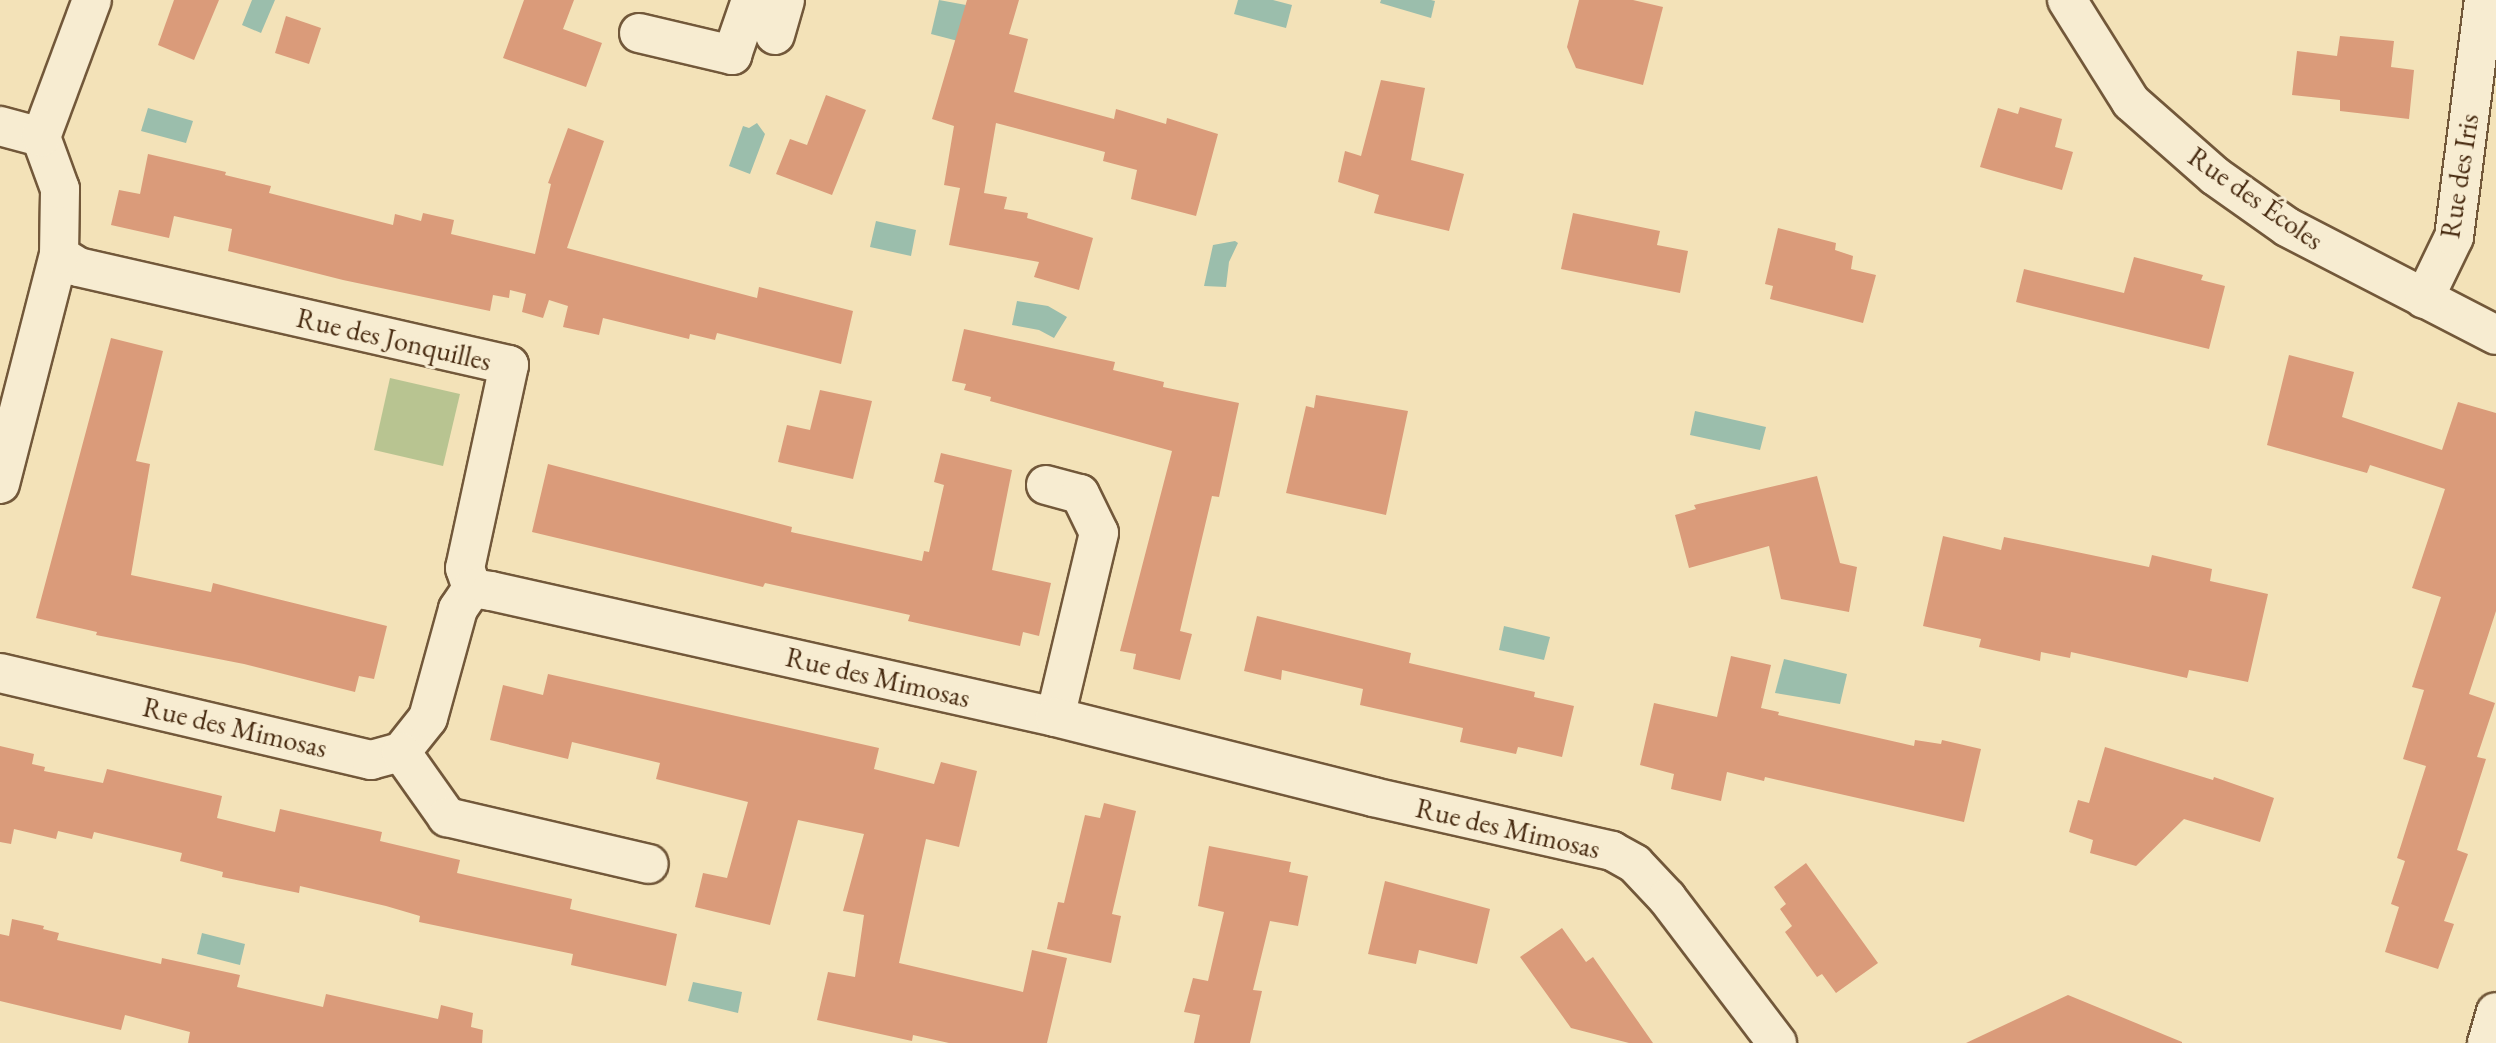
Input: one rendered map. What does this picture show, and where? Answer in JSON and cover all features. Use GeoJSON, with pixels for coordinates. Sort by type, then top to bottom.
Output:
{"type":"FeatureCollection","features":[{"type":"Feature","properties":{"kind":"street"},"geometry":{"type":"LineString","coordinates":[[0,484],[59,255],[60,189],[41,137],[92,0]]}},
{"type":"Feature","properties":{"kind":"street"},"geometry":{"type":"LineString","coordinates":[[639,33],[732,55],[751,0]]}},
{"type":"Feature","properties":{"kind":"street","name":"Rue des Écoles"},"geometry":{"type":"LineString","coordinates":[[2067,0],[2131,102],[2215,176],[2287,227],[2496,335]]}},
{"type":"Feature","properties":{"kind":"street","name":"Rue des Iris"},"geometry":{"type":"LineString","coordinates":[[2424,299],[2454,237],[2484,0]]}},
{"type":"Feature","properties":{"kind":"street"},"geometry":{"type":"LineString","coordinates":[[0,126],[41,137]]}},
{"type":"Feature","properties":{"kind":"street","name":"Rue des Jonquilles"},"geometry":{"type":"LineString","coordinates":[[59,255],[78,267],[509,365],[465,568],[472,588]]}},
{"type":"Feature","properties":{"kind":"street"},"geometry":{"type":"LineString","coordinates":[[1046,485],[1080,494],[1099,533],[1055,717]]}},
{"type":"Feature","properties":{"kind":"street"},"geometry":{"type":"LineString","coordinates":[[472,588],[458,609],[428,718],[401,752],[447,817],[649,864]]}},
{"type":"Feature","properties":{"kind":"street","name":"Rue des Mimosas"},"geometry":{"type":"LineString","coordinates":[[472,588],[1055,717],[1373,797],[1612,851],[1635,864],[1667,898],[1777,1043]]}},
{"type":"Feature","properties":{"kind":"street","name":"Rue des Mimosas"},"geometry":{"type":"LineString","coordinates":[[0,673],[371,760],[401,752]]}},
{"type":"Feature","properties":{"kind":"street"},"geometry":{"type":"LineString","coordinates":[[2487,1043],[2496,1012]]}},
{"type":"Feature","properties":{"kind":"green space"},"geometry":{"type":"Polygon","coordinates":[[[390,378],[460,394],[443,466],[374,450],[390,378]]]}},
{"type":"Feature","properties":{"kind":"shaded area"},"geometry":{"type":"Polygon","coordinates":[[[252,0],[275,0],[261,33],[242,25],[252,0]]]}},
{"type":"Feature","properties":{"kind":"shaded area"},"geometry":{"type":"Polygon","coordinates":[[[939,0],[966,5],[958,41],[931,34],[939,0]]]}},
{"type":"Feature","properties":{"kind":"shaded area"},"geometry":{"type":"Polygon","coordinates":[[[1238,0],[1273,0],[1292,5],[1286,28],[1234,14],[1238,0]]]}},
{"type":"Feature","properties":{"kind":"shaded area"},"geometry":{"type":"Polygon","coordinates":[[[1381,0],[1435,1],[1431,18],[1380,3],[1381,0]]]}},
{"type":"Feature","properties":{"kind":"shaded area"},"geometry":{"type":"Polygon","coordinates":[[[148,108],[193,121],[186,143],[141,131],[148,108]]]}},
{"type":"Feature","properties":{"kind":"shaded area"},"geometry":{"type":"Polygon","coordinates":[[[757,123],[765,134],[750,174],[729,166],[743,126],[749,128],[757,123]]]}},
{"type":"Feature","properties":{"kind":"shaded area"},"geometry":{"type":"Polygon","coordinates":[[[876,221],[916,230],[911,256],[870,247],[876,221]]]}},
{"type":"Feature","properties":{"kind":"shaded area"},"geometry":{"type":"Polygon","coordinates":[[[1238,243],[1229,262],[1226,287],[1204,286],[1213,245],[1238,243]]]}},
{"type":"Feature","properties":{"kind":"shaded area"},"geometry":{"type":"Polygon","coordinates":[[[1017,301],[1048,306],[1067,317],[1054,338],[1039,330],[1012,325],[1017,301]]]}},
{"type":"Feature","properties":{"kind":"shaded area"},"geometry":{"type":"Polygon","coordinates":[[[1695,411],[1766,427],[1760,450],[1690,435],[1695,411]]]}},
{"type":"Feature","properties":{"kind":"shaded area"},"geometry":{"type":"Polygon","coordinates":[[[1504,626],[1550,637],[1544,660],[1499,650],[1504,626]]]}},
{"type":"Feature","properties":{"kind":"shaded area"},"geometry":{"type":"Polygon","coordinates":[[[1784,659],[1847,674],[1840,704],[1775,693],[1784,659]]]}},
{"type":"Feature","properties":{"kind":"shaded area"},"geometry":{"type":"Polygon","coordinates":[[[202,933],[245,944],[240,965],[197,954],[202,933]]]}},
{"type":"Feature","properties":{"kind":"shaded area"},"geometry":{"type":"Polygon","coordinates":[[[693,982],[742,992],[738,1013],[688,1001],[693,982]]]}},
{"type":"Feature","properties":{"kind":"building"},"geometry":{"type":"Polygon","coordinates":[[[174,0],[219,0],[194,60],[158,45],[174,0]]]}},
{"type":"Feature","properties":{"kind":"building"},"geometry":{"type":"Polygon","coordinates":[[[524,0],[574,0],[563,29],[602,43],[586,87],[503,58],[524,0]]]}},
{"type":"Feature","properties":{"kind":"building"},"geometry":{"type":"Polygon","coordinates":[[[967,0],[1019,0],[1009,34],[1028,39],[1014,92],[1114,119],[1116,109],[1166,124],[1167,118],[1218,134],[1196,216],[1131,199],[1137,170],[1103,161],[1105,152],[996,123],[984,193],[1007,197],[1004,209],[1028,213],[1027,218],[1093,238],[1079,290],[1034,277],[1039,262],[949,245],[960,188],[944,185],[954,126],[932,119],[967,0]]]}},
{"type":"Feature","properties":{"kind":"building"},"geometry":{"type":"Polygon","coordinates":[[[1579,0],[1633,0],[1663,7],[1643,85],[1576,68],[1567,47],[1579,0]]]}},
{"type":"Feature","properties":{"kind":"building"},"geometry":{"type":"Polygon","coordinates":[[[286,16],[321,28],[309,64],[275,53],[286,16]]]}},
{"type":"Feature","properties":{"kind":"building"},"geometry":{"type":"Polygon","coordinates":[[[2340,36],[2394,41],[2391,67],[2414,70],[2409,119],[2340,111],[2340,100],[2292,95],[2297,51],[2337,56],[2340,36]]]}},
{"type":"Feature","properties":{"kind":"building"},"geometry":{"type":"Polygon","coordinates":[[[1381,80],[1425,88],[1411,160],[1464,174],[1449,231],[1374,213],[1379,195],[1338,182],[1345,151],[1361,156],[1381,80]]]}},
{"type":"Feature","properties":{"kind":"building"},"geometry":{"type":"Polygon","coordinates":[[[826,95],[866,110],[832,195],[776,174],[790,139],[807,145],[826,95]]]}},
{"type":"Feature","properties":{"kind":"building"},"geometry":{"type":"Polygon","coordinates":[[[2020,107],[2062,119],[2055,147],[2073,152],[2062,190],[1980,167],[1998,108],[2018,114],[2020,107]]]}},
{"type":"Feature","properties":{"kind":"building"},"geometry":{"type":"Polygon","coordinates":[[[568,128],[604,141],[567,248],[757,298],[759,287],[853,311],[841,364],[717,333],[715,340],[690,334],[689,339],[603,318],[599,335],[563,327],[568,306],[549,300],[543,318],[522,312],[526,294],[510,290],[509,298],[493,295],[490,311],[343,280],[228,251],[232,229],[174,216],[169,238],[111,225],[119,190],[140,194],[148,154],[226,172],[225,175],[271,186],[269,193],[393,225],[395,214],[421,221],[423,213],[454,220],[451,234],[535,254],[551,184],[548,183],[568,128]]]}},
{"type":"Feature","properties":{"kind":"building"},"geometry":{"type":"Polygon","coordinates":[[[1573,213],[1660,231],[1657,245],[1688,251],[1680,293],[1561,269],[1573,213]]]}},
{"type":"Feature","properties":{"kind":"building"},"geometry":{"type":"Polygon","coordinates":[[[1778,228],[1836,243],[1835,250],[1853,256],[1851,269],[1876,275],[1863,323],[1770,299],[1773,286],[1765,284],[1778,228]]]}},
{"type":"Feature","properties":{"kind":"building"},"geometry":{"type":"Polygon","coordinates":[[[2134,257],[2203,275],[2201,280],[2225,286],[2209,349],[2016,302],[2024,269],[2124,293],[2134,257]]]}},
{"type":"Feature","properties":{"kind":"building"},"geometry":{"type":"Polygon","coordinates":[[[964,329],[1115,362],[1113,370],[1164,382],[1163,387],[1239,403],[1219,497],[1212,496],[1180,631],[1192,634],[1180,680],[1133,669],[1136,654],[1120,651],[1172,451],[990,401],[991,397],[964,390],[966,384],[952,381],[964,329]]]}},
{"type":"Feature","properties":{"kind":"building"},"geometry":{"type":"Polygon","coordinates":[[[111,338],[163,351],[136,461],[150,464],[131,575],[211,592],[213,583],[387,626],[374,679],[359,676],[355,692],[244,664],[96,635],[97,632],[36,618],[111,338]]]}},
{"type":"Feature","properties":{"kind":"building"},"geometry":{"type":"Polygon","coordinates":[[[2289,355],[2354,372],[2342,417],[2442,450],[2458,402],[2496,413],[2496,611],[2469,694],[2495,703],[2477,757],[2486,759],[2457,850],[2468,854],[2444,921],[2454,924],[2438,969],[2385,952],[2399,907],[2391,904],[2405,861],[2397,858],[2426,766],[2403,759],[2424,690],[2412,687],[2441,597],[2412,588],[2445,489],[2370,465],[2367,473],[2267,445],[2289,355]]]}},
{"type":"Feature","properties":{"kind":"building"},"geometry":{"type":"Polygon","coordinates":[[[820,390],[872,401],[853,479],[778,462],[787,425],[810,430],[820,390]]]}},
{"type":"Feature","properties":{"kind":"building"},"geometry":{"type":"Polygon","coordinates":[[[1316,395],[1408,411],[1386,515],[1286,493],[1306,406],[1314,408],[1316,395]]]}},
{"type":"Feature","properties":{"kind":"building"},"geometry":{"type":"Polygon","coordinates":[[[941,453],[1012,470],[992,570],[1051,583],[1039,636],[1023,632],[1020,646],[908,621],[910,615],[765,583],[763,587],[532,532],[548,464],[792,527],[791,532],[922,561],[924,551],[929,552],[944,485],[934,482],[941,453]]]}},
{"type":"Feature","properties":{"kind":"building"},"geometry":{"type":"Polygon","coordinates":[[[1817,476],[1840,563],[1857,567],[1849,612],[1781,599],[1769,546],[1689,568],[1675,515],[1696,509],[1694,505],[1817,476]]]}},
{"type":"Feature","properties":{"kind":"building"},"geometry":{"type":"Polygon","coordinates":[[[1943,536],[2001,550],[2004,537],[2149,567],[2152,555],[2212,569],[2210,581],[2268,594],[2248,682],[2189,670],[2187,678],[2071,652],[2070,658],[2041,652],[2040,661],[1979,647],[1981,639],[1923,626],[1943,536]]]}},
{"type":"Feature","properties":{"kind":"building"},"geometry":{"type":"Polygon","coordinates":[[[1257,616],[1411,653],[1409,663],[1535,692],[1534,697],[1574,706],[1562,757],[1518,747],[1516,754],[1460,742],[1463,728],[1360,705],[1363,689],[1282,670],[1281,680],[1244,671],[1257,616]]]}},
{"type":"Feature","properties":{"kind":"building"},"geometry":{"type":"Polygon","coordinates":[[[1731,656],[1771,665],[1761,708],[1779,712],[1778,715],[1914,746],[1915,740],[1941,744],[1942,740],[1981,749],[1964,822],[1765,777],[1764,781],[1727,772],[1721,801],[1671,789],[1674,774],[1640,765],[1654,703],[1717,717],[1731,656]]]}},
{"type":"Feature","properties":{"kind":"building"},"geometry":{"type":"Polygon","coordinates":[[[548,674],[879,748],[874,769],[934,784],[941,762],[977,771],[959,847],[926,839],[899,963],[1023,992],[1032,950],[1067,958],[1047,1043],[949,1043],[913,1035],[912,1041],[817,1020],[828,972],[855,977],[864,915],[843,911],[864,834],[798,820],[770,925],[695,907],[703,873],[727,878],[748,802],[656,779],[660,763],[572,742],[568,759],[490,740],[503,685],[543,695],[548,674]]]}},
{"type":"Feature","properties":{"kind":"building"},"geometry":{"type":"Polygon","coordinates":[[[0,746],[34,754],[32,764],[45,767],[44,771],[103,783],[107,769],[222,796],[217,818],[275,832],[280,809],[382,832],[380,841],[460,860],[457,873],[572,899],[570,909],[677,934],[666,986],[571,965],[573,954],[419,922],[420,916],[386,906],[300,886],[299,893],[222,877],[223,872],[180,861],[182,853],[94,832],[92,839],[58,831],[56,839],[14,829],[11,844],[0,842],[0,746]]]}},
{"type":"Feature","properties":{"kind":"building"},"geometry":{"type":"Polygon","coordinates":[[[2105,747],[2213,780],[2214,777],[2274,798],[2260,842],[2184,819],[2136,866],[2090,853],[2093,840],[2069,832],[2078,800],[2089,803],[2105,747]]]}},
{"type":"Feature","properties":{"kind":"building"},"geometry":{"type":"Polygon","coordinates":[[[1104,803],[1136,811],[1112,914],[1121,916],[1111,963],[1047,949],[1058,902],[1064,903],[1085,815],[1100,818],[1104,803]]]}},
{"type":"Feature","properties":{"kind":"building"},"geometry":{"type":"Polygon","coordinates":[[[1209,846],[1291,862],[1289,872],[1308,876],[1298,926],[1270,921],[1253,990],[1262,991],[1250,1043],[1194,1043],[1200,1015],[1184,1012],[1193,978],[1208,981],[1224,912],[1198,906],[1209,846]]]}},
{"type":"Feature","properties":{"kind":"building"},"geometry":{"type":"Polygon","coordinates":[[[1806,863],[1878,963],[1836,993],[1822,974],[1817,977],[1785,932],[1792,926],[1780,909],[1786,904],[1774,887],[1806,863]]]}},
{"type":"Feature","properties":{"kind":"building"},"geometry":{"type":"Polygon","coordinates":[[[1385,881],[1490,909],[1477,964],[1419,950],[1416,964],[1368,954],[1385,881]]]}},
{"type":"Feature","properties":{"kind":"building"},"geometry":{"type":"Polygon","coordinates":[[[12,919],[44,926],[43,929],[59,933],[57,940],[161,964],[162,958],[240,975],[237,987],[323,1007],[326,994],[438,1019],[441,1005],[473,1013],[471,1027],[483,1030],[482,1043],[188,1043],[190,1032],[125,1015],[121,1030],[0,1001],[0,934],[9,936],[12,919]]]}},
{"type":"Feature","properties":{"kind":"building"},"geometry":{"type":"Polygon","coordinates":[[[1562,928],[1586,962],[1593,957],[1653,1043],[1629,1043],[1571,1028],[1520,957],[1562,928]]]}},
{"type":"Feature","properties":{"kind":"building"},"geometry":{"type":"Polygon","coordinates":[[[2068,995],[2182,1042],[2182,1043],[1966,1043],[2068,995]]]}}]}
